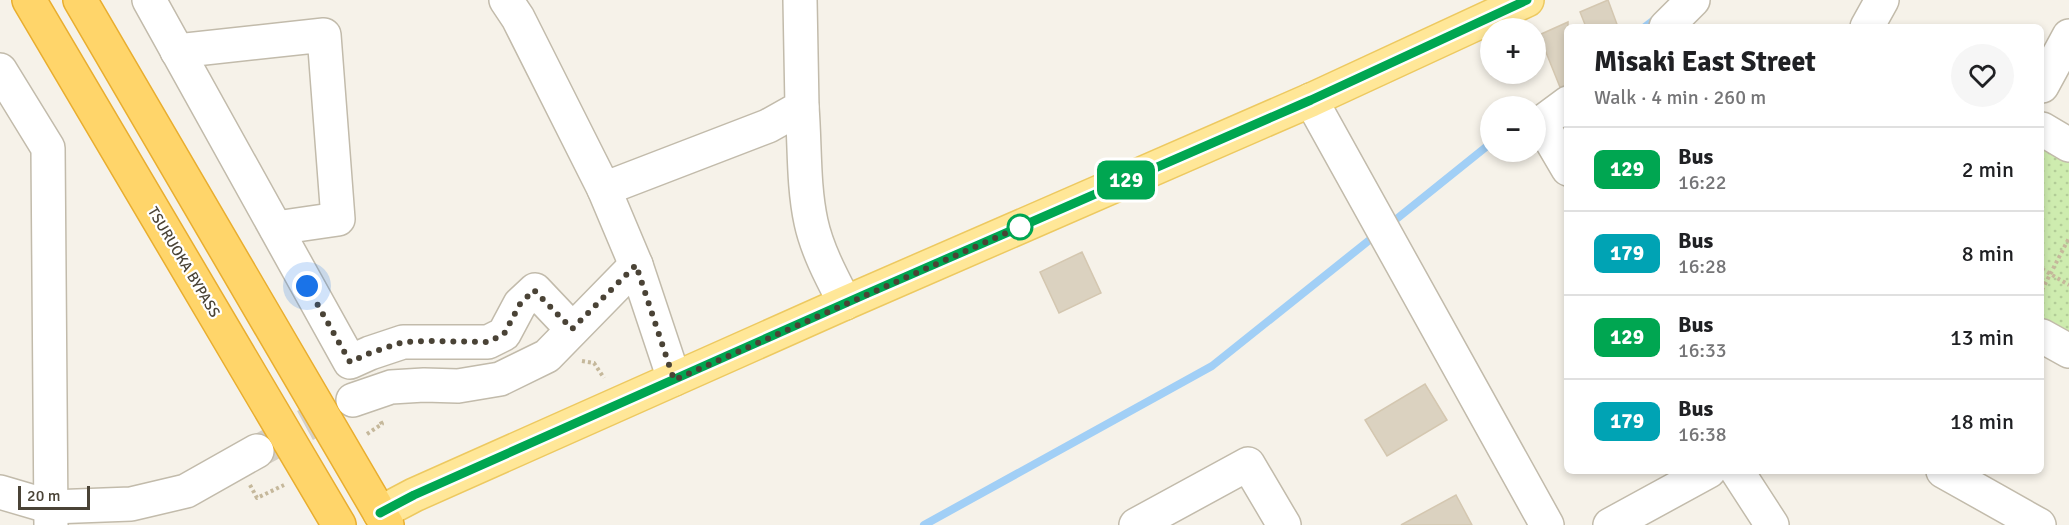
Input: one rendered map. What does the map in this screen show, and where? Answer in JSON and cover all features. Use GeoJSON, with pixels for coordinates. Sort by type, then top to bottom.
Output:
{"type":"FeatureCollection","features":[{"type":"Feature","properties":{"kind":"highway","name":"TSURUOKA BYPASS"},"geometry":{"type":"LineString","coordinates":[[29,0],[339,525]]}},
{"type":"Feature","properties":{"kind":"highway"},"geometry":{"type":"LineString","coordinates":[[80,0],[376,521]]}},
{"type":"Feature","properties":{"kind":"main road"},"geometry":{"type":"LineString","coordinates":[[376,521],[414,495],[845,303],[1311,100],[1527,0]]}},
{"type":"Feature","properties":{"kind":"street"},"geometry":{"type":"LineString","coordinates":[[149,0],[350,362],[403,342],[488,342],[504,334],[520,304],[534,290],[572,329]]}},
{"type":"Feature","properties":{"kind":"street"},"geometry":{"type":"LineString","coordinates":[[506,0],[518,18],[604,189],[636,265],[674,380]]}},
{"type":"Feature","properties":{"kind":"street"},"geometry":{"type":"LineString","coordinates":[[800,0],[802,107],[807,195],[812,224],[830,273],[845,303]]}},
{"type":"Feature","properties":{"kind":"street"},"geometry":{"type":"LineString","coordinates":[[1669,24],[1693,0]]}},
{"type":"Feature","properties":{"kind":"street"},"geometry":{"type":"LineString","coordinates":[[1869,24],[1882,0]]}},
{"type":"Feature","properties":{"kind":"street"},"geometry":{"type":"LineString","coordinates":[[177,51],[324,35],[338,219],[276,228]]}},
{"type":"Feature","properties":{"kind":"street"},"geometry":{"type":"LineString","coordinates":[[2044,82],[2069,36]]}},
{"type":"Feature","properties":{"kind":"street"},"geometry":{"type":"LineString","coordinates":[[0,70],[48,148],[51,516]]}},
{"type":"Feature","properties":{"kind":"street"},"geometry":{"type":"LineString","coordinates":[[1311,100],[1546,525]]}},
{"type":"Feature","properties":{"kind":"street"},"geometry":{"type":"LineString","coordinates":[[1564,106],[1541,123],[1564,162]]}},
{"type":"Feature","properties":{"kind":"street"},"geometry":{"type":"LineString","coordinates":[[604,189],[768,126],[802,107]]}},
{"type":"Feature","properties":{"kind":"street"},"geometry":{"type":"LineString","coordinates":[[2044,130],[2069,145]]}},
{"type":"Feature","properties":{"kind":"street"},"geometry":{"type":"LineString","coordinates":[[366,409],[391,387],[458,386],[500,379],[547,356],[636,265]]}},
{"type":"Feature","properties":{"kind":"street"},"geometry":{"type":"LineString","coordinates":[[2044,337],[2069,351]]}},
{"type":"Feature","properties":{"kind":"street"},"geometry":{"type":"LineString","coordinates":[[0,492],[51,516],[130,504],[186,491],[257,451]]}},
{"type":"Feature","properties":{"kind":"street"},"geometry":{"type":"LineString","coordinates":[[1136,525],[1248,464],[1284,525]]}},
{"type":"Feature","properties":{"kind":"street"},"geometry":{"type":"LineString","coordinates":[[1610,525],[1703,474]]}},
{"type":"Feature","properties":{"kind":"street"},"geometry":{"type":"LineString","coordinates":[[1739,474],[1772,525]]}},
{"type":"Feature","properties":{"kind":"street"},"geometry":{"type":"LineString","coordinates":[[1948,474],[2039,525]]}},
{"type":"Feature","properties":{"kind":"path"},"geometry":{"type":"LineString","coordinates":[[2044,286],[2069,238]]}},
{"type":"Feature","properties":{"kind":"path"},"geometry":{"type":"LineString","coordinates":[[2044,270],[2069,285]]}},
{"type":"Feature","properties":{"kind":"path"},"geometry":{"type":"LineString","coordinates":[[363,437],[382,424],[366,409]]}},
{"type":"Feature","properties":{"kind":"path"},"geometry":{"type":"LineString","coordinates":[[249,482],[257,498],[284,485]]}},
{"type":"Feature","properties":{"kind":"green space"},"geometry":{"type":"Polygon","coordinates":[[[2044,139],[2069,154],[2069,333],[2044,319],[2044,139]]]}},
{"type":"Feature","properties":{"kind":"building"},"geometry":{"type":"Polygon","coordinates":[[[1608,0],[1617,24],[1585,24],[1580,12],[1608,0]]]}},
{"type":"Feature","properties":{"kind":"building"},"geometry":{"type":"Polygon","coordinates":[[[1568,22],[1564,24],[1564,86],[1560,87],[1546,52],[1546,32],[1568,22]]]}},
{"type":"Feature","properties":{"kind":"building"},"geometry":{"type":"Polygon","coordinates":[[[1082,252],[1101,293],[1059,313],[1040,272],[1082,252]]]}},
{"type":"Feature","properties":{"kind":"building"},"geometry":{"type":"Polygon","coordinates":[[[1425,384],[1447,420],[1387,456],[1365,420],[1425,384]]]}},
{"type":"Feature","properties":{"kind":"building"},"geometry":{"type":"Polygon","coordinates":[[[1456,495],[1472,525],[1401,525],[1456,495]]]}},
{"type":"Feature","properties":{"kind":"waterway"},"geometry":{"type":"LineString","coordinates":[[1649,24],[1658,17]]}},
{"type":"Feature","properties":{"kind":"waterway"},"geometry":{"type":"LineString","coordinates":[[1389,225],[1480,152]]}},
{"type":"Feature","properties":{"kind":"waterway"},"geometry":{"type":"LineString","coordinates":[[924,525],[1212,366],[1377,234]]}},
{"type":"Feature","properties":{"kind":"tunnel"},"geometry":{"type":"LineString","coordinates":[[262,449],[348,402]]}},
{"type":"Feature","properties":{"kind":"bus line","name":"129"},"geometry":{"type":"LineString","coordinates":[[380,513],[414,495],[866,294],[1311,100],[1527,0]]}},
{"type":"Feature","properties":{"kind":"route"},"geometry":{"type":"LineString","coordinates":[[307,286],[350,362],[403,342],[488,342],[504,334],[520,304],[534,290],[572,329],[636,265],[674,380],[1020,227]]}}]}
